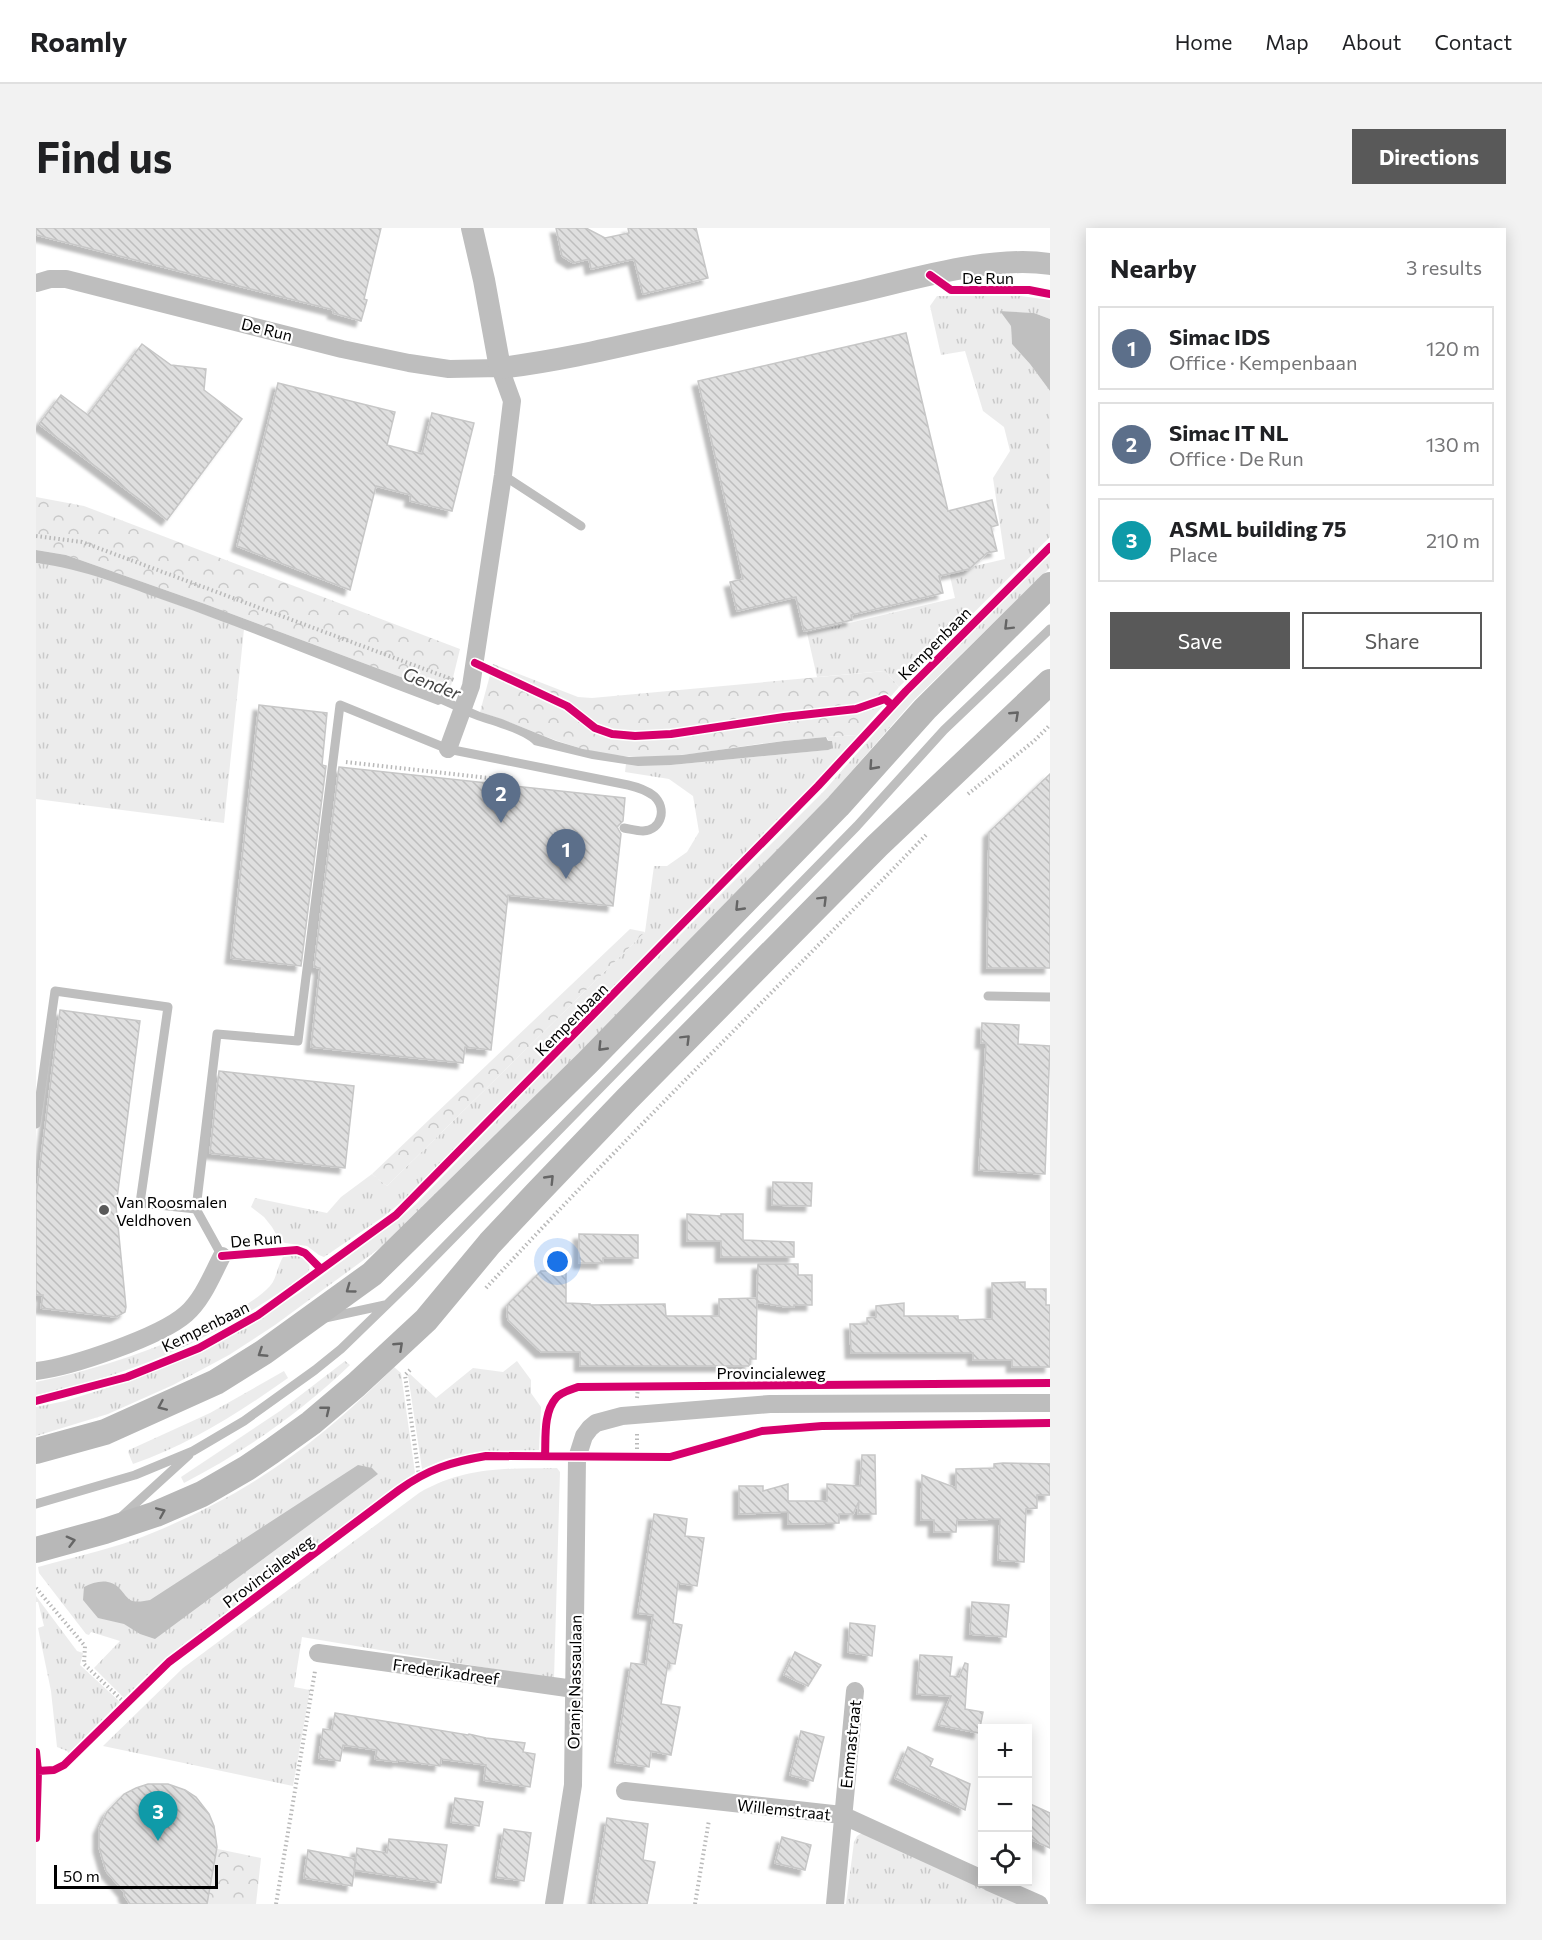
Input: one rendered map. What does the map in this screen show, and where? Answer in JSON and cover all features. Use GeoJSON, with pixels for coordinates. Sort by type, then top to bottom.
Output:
{"type":"FeatureCollection","features":[{"type":"Feature","properties":{"kind":"main road"},"geometry":{"type":"LineString","coordinates":[[36,1451],[105,1432],[216,1382],[264,1352],[372,1274],[502,1148],[838,806],[925,709],[1050,585]]}},
{"type":"Feature","properties":{"kind":"main road"},"geometry":{"type":"LineString","coordinates":[[36,1550],[156,1514],[202,1494],[247,1468],[311,1423],[356,1386],[426,1320],[490,1243],[537,1193],[793,930],[932,792],[1050,682]]}},
{"type":"Feature","properties":{"kind":"street"},"geometry":{"type":"LineString","coordinates":[[448,749],[470,691],[503,475],[512,400],[500,368],[472,228]]}},
{"type":"Feature","properties":{"kind":"street","name":"De Run"},"geometry":{"type":"LineString","coordinates":[[36,283],[50,279],[66,279],[342,348],[409,363],[449,369],[500,368],[544,363],[930,275],[997,263],[1050,264]]}},
{"type":"Feature","properties":{"kind":"street","name":"De Run"},"geometry":{"type":"LineString","coordinates":[[36,1371],[95,1356],[166,1328],[187,1314],[200,1298],[222,1256]]}},
{"type":"Feature","properties":{"kind":"street","name":"Provincialeweg"},"geometry":{"type":"LineString","coordinates":[[577,1458],[584,1436],[590,1428],[622,1416],[770,1404],[1050,1402]]}},
{"type":"Feature","properties":{"kind":"street","name":"Oranje Nassaulaan"},"geometry":{"type":"LineString","coordinates":[[554,1904],[573,1785],[577,1458]]}},
{"type":"Feature","properties":{"kind":"street","name":"Frederikadreef"},"geometry":{"type":"LineString","coordinates":[[318,1653],[574,1689]]}},
{"type":"Feature","properties":{"kind":"street","name":"Emmastraat"},"geometry":{"type":"LineString","coordinates":[[835,1904],[855,1691]]}},
{"type":"Feature","properties":{"kind":"street","name":"Willemstraat"},"geometry":{"type":"LineString","coordinates":[[625,1791],[842,1815],[978,1877]]}},
{"type":"Feature","properties":{"kind":"street"},"geometry":{"type":"LineString","coordinates":[[1000,1886],[1039,1904]]}},
{"type":"Feature","properties":{"kind":"lane"},"geometry":{"type":"LineString","coordinates":[[503,475],[581,526]]}},
{"type":"Feature","properties":{"kind":"lane"},"geometry":{"type":"LineString","coordinates":[[36,1504],[135,1475],[193,1451],[244,1421],[341,1349],[417,1275],[857,826],[944,730],[1050,629]]}},
{"type":"Feature","properties":{"kind":"lane"},"geometry":{"type":"LineString","coordinates":[[222,1256],[196,1209],[217,1034],[298,1041],[340,705],[448,749],[628,785],[639,788],[656,798],[661,806],[662,814],[659,822],[651,829],[642,831],[624,828]]}},
{"type":"Feature","properties":{"kind":"lane"},"geometry":{"type":"LineString","coordinates":[[36,1124],[55,991],[168,1007],[141,1203],[196,1209]]}},
{"type":"Feature","properties":{"kind":"lane"},"geometry":{"type":"LineString","coordinates":[[988,996],[1050,997]]}},
{"type":"Feature","properties":{"kind":"lane"},"geometry":{"type":"LineString","coordinates":[[306,1322],[385,1305]]}},
{"type":"Feature","properties":{"kind":"lane"},"geometry":{"type":"LineString","coordinates":[[105,1531],[193,1451]]}},
{"type":"Feature","properties":{"kind":"path"},"geometry":{"type":"LineString","coordinates":[[36,537],[82,542],[470,691]]}},
{"type":"Feature","properties":{"kind":"path"},"geometry":{"type":"LineString","coordinates":[[967,796],[1050,725]]}},
{"type":"Feature","properties":{"kind":"path"},"geometry":{"type":"LineString","coordinates":[[333,760],[506,780],[504,798]]}},
{"type":"Feature","properties":{"kind":"path"},"geometry":{"type":"LineString","coordinates":[[485,1289],[604,1161],[653,1115],[928,833]]}},
{"type":"Feature","properties":{"kind":"path"},"geometry":{"type":"LineString","coordinates":[[413,1367],[405,1375],[416,1478],[428,1472]]}},
{"type":"Feature","properties":{"kind":"path"},"geometry":{"type":"LineString","coordinates":[[626,1387],[649,1386]]}},
{"type":"Feature","properties":{"kind":"path"},"geometry":{"type":"LineString","coordinates":[[627,1458],[648,1458]]}},
{"type":"Feature","properties":{"kind":"path"},"geometry":{"type":"LineString","coordinates":[[36,1588],[85,1646],[84,1664],[126,1704]]}},
{"type":"Feature","properties":{"kind":"path"},"geometry":{"type":"LineString","coordinates":[[276,1904],[318,1653]]}},
{"type":"Feature","properties":{"kind":"path"},"geometry":{"type":"LineString","coordinates":[[118,1712],[133,1697]]}},
{"type":"Feature","properties":{"kind":"path"},"geometry":{"type":"LineString","coordinates":[[695,1904],[713,1802]]}},
{"type":"Feature","properties":{"kind":"green space"},"geometry":{"type":"Polygon","coordinates":[[[937,296],[1021,296],[1050,300],[1050,319],[1034,313],[1001,311],[1011,326],[1012,344],[1050,391],[1050,537],[899,687],[885,671],[817,677],[807,633],[955,598],[949,572],[1005,559],[993,478],[1010,451],[1004,427],[983,411],[965,351],[941,355],[930,306],[937,296]]]}},
{"type":"Feature","properties":{"kind":"green space"},"geometry":{"type":"Polygon","coordinates":[[[36,497],[84,506],[460,649],[448,698],[441,692],[205,604],[66,555],[36,550],[36,497]]]}},
{"type":"Feature","properties":{"kind":"green space"},"geometry":{"type":"Polygon","coordinates":[[[1050,553],[1050,568],[914,700],[829,797],[414,1223],[275,1325],[229,1355],[173,1385],[108,1414],[36,1436],[36,1407],[65,1401],[129,1381],[190,1357],[222,1341],[299,1293],[399,1219],[824,791],[909,694],[1050,553]]]}},
{"type":"Feature","properties":{"kind":"green space"},"geometry":{"type":"Polygon","coordinates":[[[36,563],[58,565],[108,579],[244,629],[224,823],[36,799],[36,563]]]}},
{"type":"Feature","properties":{"kind":"green space"},"geometry":{"type":"Polygon","coordinates":[[[493,664],[578,697],[592,698],[885,671],[899,687],[858,735],[778,742],[661,757],[624,756],[590,751],[480,712],[493,664]]]}},
{"type":"Feature","properties":{"kind":"green space"},"geometry":{"type":"Polygon","coordinates":[[[858,735],[841,755],[404,1200],[383,1217],[324,1257],[307,1246],[280,1241],[264,1217],[251,1207],[255,1198],[327,1213],[341,1197],[372,1174],[387,1186],[645,932],[654,866],[667,866],[687,852],[699,832],[693,796],[669,779],[625,772],[626,764],[671,765],[827,750],[828,739],[826,737],[858,735]]]}},
{"type":"Feature","properties":{"kind":"green space"},"geometry":{"type":"Polygon","coordinates":[[[630,929],[645,932],[387,1186],[372,1174],[630,929]]]}},
{"type":"Feature","properties":{"kind":"green space"},"geometry":{"type":"Polygon","coordinates":[[[298,1255],[303,1257],[310,1266],[308,1272],[278,1294],[213,1332],[144,1364],[73,1387],[36,1395],[36,1382],[83,1371],[130,1356],[197,1330],[239,1309],[270,1286],[283,1257],[298,1255]]]}},
{"type":"Feature","properties":{"kind":"green space"},"geometry":{"type":"Polygon","coordinates":[[[345,1361],[350,1365],[292,1415],[229,1458],[184,1483],[181,1477],[280,1411],[345,1361]]]}},
{"type":"Feature","properties":{"kind":"green space"},"geometry":{"type":"Polygon","coordinates":[[[517,1361],[531,1380],[531,1393],[541,1407],[539,1450],[478,1452],[446,1459],[422,1469],[408,1375],[410,1374],[436,1398],[473,1368],[503,1372],[517,1361]]]}},
{"type":"Feature","properties":{"kind":"green space"},"geometry":{"type":"Polygon","coordinates":[[[394,1367],[401,1373],[415,1473],[185,1643],[124,1698],[94,1668],[120,1641],[91,1632],[89,1635],[86,1634],[39,1573],[38,1567],[134,1540],[242,1489],[305,1446],[335,1422],[394,1367]]]}},
{"type":"Feature","properties":{"kind":"green space"},"geometry":{"type":"Polygon","coordinates":[[[284,1371],[288,1378],[233,1415],[174,1447],[133,1464],[129,1450],[210,1413],[284,1371]]]}},
{"type":"Feature","properties":{"kind":"green space"},"geometry":{"type":"Polygon","coordinates":[[[557,1468],[560,1472],[554,1679],[302,1637],[294,1687],[310,1690],[293,1786],[103,1746],[183,1668],[419,1493],[436,1484],[470,1473],[503,1469],[557,1468]]]}},
{"type":"Feature","properties":{"kind":"green space"},"geometry":{"type":"Polygon","coordinates":[[[36,1596],[77,1651],[83,1653],[80,1665],[120,1702],[69,1754],[57,1747],[51,1691],[38,1628],[44,1626],[36,1596]]]}},
{"type":"Feature","properties":{"kind":"green space"},"geometry":{"type":"Polygon","coordinates":[[[862,1833],[978,1884],[978,1886],[984,1886],[1025,1904],[846,1904],[854,1842],[862,1833]]]}},
{"type":"Feature","properties":{"kind":"green space"},"geometry":{"type":"Polygon","coordinates":[[[213,1848],[261,1858],[256,1904],[207,1904],[213,1848]]]}},
{"type":"Feature","properties":{"kind":"shaded area"},"geometry":{"type":"Polygon","coordinates":[[[1000,311],[1034,313],[1050,319],[1050,391],[1012,344],[1011,326],[1000,311]]]}},
{"type":"Feature","properties":{"kind":"shaded area"},"geometry":{"type":"Polygon","coordinates":[[[36,550],[66,555],[205,604],[441,692],[443,696],[480,712],[583,749],[629,757],[682,755],[826,737],[828,741],[832,741],[833,748],[671,765],[638,766],[592,759],[534,745],[516,734],[441,704],[438,705],[206,615],[105,579],[36,563],[36,550]]]}},
{"type":"Feature","properties":{"kind":"shaded area"},"geometry":{"type":"Polygon","coordinates":[[[358,1465],[372,1468],[378,1474],[155,1639],[140,1634],[124,1624],[98,1618],[83,1600],[84,1587],[93,1583],[107,1582],[116,1586],[130,1600],[137,1602],[150,1600],[358,1465]]]}},
{"type":"Feature","properties":{"kind":"building"},"geometry":{"type":"Polygon","coordinates":[[[36,228],[381,228],[361,321],[333,313],[334,310],[36,235],[36,228]]]}},
{"type":"Feature","properties":{"kind":"building"},"geometry":{"type":"Polygon","coordinates":[[[556,228],[586,228],[605,238],[629,233],[628,228],[696,228],[708,278],[643,294],[634,259],[591,269],[589,259],[573,263],[562,256],[556,228]]]}},
{"type":"Feature","properties":{"kind":"building"},"geometry":{"type":"Polygon","coordinates":[[[906,333],[948,511],[992,500],[998,525],[991,527],[997,551],[987,553],[969,569],[939,576],[943,593],[851,615],[852,620],[804,631],[796,597],[737,611],[730,582],[743,579],[698,381],[906,333]]]}},
{"type":"Feature","properties":{"kind":"building"},"geometry":{"type":"Polygon","coordinates":[[[142,344],[171,365],[206,369],[204,390],[242,419],[167,520],[39,424],[61,395],[88,415],[142,344]]]}},
{"type":"Feature","properties":{"kind":"building"},"geometry":{"type":"Polygon","coordinates":[[[278,383],[395,412],[387,445],[422,454],[432,413],[474,423],[452,511],[410,501],[411,495],[376,486],[350,590],[237,546],[278,383]]]}},
{"type":"Feature","properties":{"kind":"building"},"geometry":{"type":"Polygon","coordinates":[[[259,705],[327,713],[322,765],[326,766],[301,966],[231,958],[259,705]]]}},
{"type":"Feature","properties":{"kind":"building"},"geometry":{"type":"Polygon","coordinates":[[[339,767],[625,798],[623,821],[617,827],[621,834],[613,906],[508,895],[491,1050],[465,1047],[463,1063],[311,1047],[320,968],[314,967],[339,767]]]}},
{"type":"Feature","properties":{"kind":"building"},"geometry":{"type":"Polygon","coordinates":[[[1050,774],[1050,968],[987,968],[989,832],[1050,774]]]}},
{"type":"Feature","properties":{"kind":"building"},"geometry":{"type":"Polygon","coordinates":[[[60,1010],[140,1021],[116,1206],[126,1307],[125,1312],[116,1317],[41,1308],[43,1295],[36,1295],[36,1197],[60,1010]]]}},
{"type":"Feature","properties":{"kind":"building"},"geometry":{"type":"Polygon","coordinates":[[[982,1023],[1019,1025],[1018,1044],[1050,1046],[1045,1174],[979,1170],[986,1043],[981,1043],[982,1023]]]}},
{"type":"Feature","properties":{"kind":"building"},"geometry":{"type":"Polygon","coordinates":[[[219,1071],[354,1086],[345,1168],[210,1153],[219,1071]]]}},
{"type":"Feature","properties":{"kind":"building"},"geometry":{"type":"Polygon","coordinates":[[[773,1182],[812,1183],[811,1206],[772,1205],[773,1182]]]}},
{"type":"Feature","properties":{"kind":"building"},"geometry":{"type":"Polygon","coordinates":[[[687,1214],[721,1216],[721,1214],[743,1214],[743,1240],[794,1242],[794,1257],[721,1257],[721,1241],[687,1241],[687,1214]]]}},
{"type":"Feature","properties":{"kind":"building"},"geometry":{"type":"Polygon","coordinates":[[[579,1234],[638,1235],[638,1258],[603,1258],[603,1263],[579,1263],[579,1234]]]}},
{"type":"Feature","properties":{"kind":"building"},"geometry":{"type":"Polygon","coordinates":[[[758,1264],[798,1264],[798,1275],[812,1275],[812,1305],[786,1307],[757,1302],[758,1264]]]}},
{"type":"Feature","properties":{"kind":"building"},"geometry":{"type":"Polygon","coordinates":[[[541,1271],[566,1271],[566,1303],[665,1304],[666,1316],[719,1316],[719,1299],[757,1298],[756,1359],[750,1359],[750,1366],[580,1366],[580,1352],[541,1352],[508,1320],[507,1312],[508,1304],[541,1271]]]}},
{"type":"Feature","properties":{"kind":"building"},"geometry":{"type":"Polygon","coordinates":[[[1025,1282],[1025,1289],[1046,1289],[1046,1305],[1050,1305],[1050,1367],[1012,1367],[1012,1360],[973,1360],[973,1353],[851,1353],[850,1324],[867,1324],[867,1318],[876,1317],[876,1306],[904,1303],[904,1316],[958,1316],[958,1320],[992,1319],[992,1283],[1025,1282]]]}},
{"type":"Feature","properties":{"kind":"building"},"geometry":{"type":"Polygon","coordinates":[[[862,1455],[875,1455],[876,1514],[858,1514],[859,1501],[853,1514],[839,1514],[839,1523],[788,1524],[788,1512],[739,1514],[739,1486],[763,1486],[763,1491],[788,1484],[788,1501],[827,1501],[827,1484],[860,1486],[862,1455]]]}},
{"type":"Feature","properties":{"kind":"building"},"geometry":{"type":"Polygon","coordinates":[[[994,1464],[1050,1464],[1050,1495],[1037,1495],[1037,1508],[1026,1509],[1024,1562],[998,1560],[1000,1519],[957,1520],[956,1532],[934,1532],[934,1520],[921,1520],[922,1475],[956,1488],[956,1469],[994,1468],[994,1464]]]}},
{"type":"Feature","properties":{"kind":"building"},"geometry":{"type":"Polygon","coordinates":[[[654,1514],[687,1519],[685,1536],[704,1538],[697,1586],[678,1583],[673,1623],[682,1625],[675,1664],[668,1663],[661,1704],[680,1707],[671,1755],[651,1751],[649,1767],[615,1762],[631,1663],[646,1665],[653,1615],[638,1613],[654,1514]]]}},
{"type":"Feature","properties":{"kind":"building"},"geometry":{"type":"Polygon","coordinates":[[[972,1602],[1009,1605],[1006,1637],[970,1634],[972,1602]]]}},
{"type":"Feature","properties":{"kind":"building"},"geometry":{"type":"Polygon","coordinates":[[[850,1623],[875,1626],[872,1656],[848,1652],[850,1623]]]}},
{"type":"Feature","properties":{"kind":"building"},"geometry":{"type":"Polygon","coordinates":[[[795,1652],[821,1665],[808,1686],[784,1675],[795,1652]]]}},
{"type":"Feature","properties":{"kind":"building"},"geometry":{"type":"Polygon","coordinates":[[[920,1655],[952,1657],[950,1676],[959,1677],[965,1663],[968,1664],[965,1709],[983,1712],[981,1724],[978,1724],[978,1733],[939,1725],[951,1696],[917,1694],[920,1655]]]}},
{"type":"Feature","properties":{"kind":"building"},"geometry":{"type":"Polygon","coordinates":[[[335,1713],[525,1743],[523,1752],[535,1754],[530,1787],[484,1780],[486,1765],[441,1759],[440,1766],[375,1759],[377,1750],[343,1745],[340,1761],[319,1758],[323,1729],[332,1730],[335,1713]]]}},
{"type":"Feature","properties":{"kind":"building"},"geometry":{"type":"Polygon","coordinates":[[[801,1731],[824,1737],[813,1781],[790,1775],[801,1731]]]}},
{"type":"Feature","properties":{"kind":"building"},"geometry":{"type":"Polygon","coordinates":[[[908,1747],[933,1759],[930,1766],[970,1784],[965,1810],[895,1778],[908,1747]]]}},
{"type":"Feature","properties":{"kind":"building"},"geometry":{"type":"Polygon","coordinates":[[[148,1784],[168,1784],[185,1790],[196,1797],[209,1814],[214,1826],[217,1847],[207,1904],[130,1904],[125,1893],[106,1871],[99,1847],[99,1829],[107,1812],[124,1794],[148,1784]]]}},
{"type":"Feature","properties":{"kind":"building"},"geometry":{"type":"Polygon","coordinates":[[[455,1798],[483,1802],[479,1826],[451,1822],[455,1798]]]}},
{"type":"Feature","properties":{"kind":"building"},"geometry":{"type":"Polygon","coordinates":[[[1032,1805],[1050,1813],[1050,1848],[1032,1840],[1032,1805]]]}},
{"type":"Feature","properties":{"kind":"building"},"geometry":{"type":"Polygon","coordinates":[[[607,1818],[648,1824],[643,1860],[655,1862],[647,1904],[593,1904],[607,1818]]]}},
{"type":"Feature","properties":{"kind":"building"},"geometry":{"type":"Polygon","coordinates":[[[504,1829],[531,1833],[524,1881],[496,1877],[504,1829]]]}},
{"type":"Feature","properties":{"kind":"building"},"geometry":{"type":"Polygon","coordinates":[[[782,1837],[811,1845],[805,1870],[775,1863],[782,1837]]]}},
{"type":"Feature","properties":{"kind":"building"},"geometry":{"type":"Polygon","coordinates":[[[389,1839],[447,1845],[441,1883],[354,1870],[357,1848],[387,1853],[389,1839]]]}},
{"type":"Feature","properties":{"kind":"building"},"geometry":{"type":"Polygon","coordinates":[[[308,1850],[356,1859],[352,1886],[304,1878],[308,1850]]]}},
{"type":"Feature","properties":{"kind":"cycle path"},"geometry":{"type":"LineString","coordinates":[[930,275],[951,290],[1029,290],[1050,294]]}},
{"type":"Feature","properties":{"kind":"cycle path","name":"Kempenbaan"},"geometry":{"type":"LineString","coordinates":[[36,1401],[127,1377],[199,1348],[258,1315],[396,1215],[818,786],[906,691],[1050,547]]}},
{"type":"Feature","properties":{"kind":"cycle path"},"geometry":{"type":"LineString","coordinates":[[475,663],[567,706],[595,728],[612,734],[635,736],[671,734],[856,709],[885,699],[892,705]]}},
{"type":"Feature","properties":{"kind":"cycle path"},"geometry":{"type":"LineString","coordinates":[[222,1256],[297,1250],[305,1253],[321,1269]]}},
{"type":"Feature","properties":{"kind":"cycle path"},"geometry":{"type":"LineString","coordinates":[[545,1456],[546,1426],[552,1404],[560,1394],[578,1387],[1050,1383]]}},
{"type":"Feature","properties":{"kind":"cycle path"},"geometry":{"type":"LineString","coordinates":[[38,1771],[54,1770],[64,1765],[169,1662],[399,1490],[440,1467],[486,1456],[670,1457],[762,1431],[822,1426],[1050,1423]]}},
{"type":"Feature","properties":{"kind":"cycle path"},"geometry":{"type":"LineString","coordinates":[[36,1752],[38,1771],[36,1838]]}},
{"type":"Feature","properties":{"kind":"place","name":"Simac IT NL"},"geometry":{"type":"Point","coordinates":[501,823]}},
{"type":"Feature","properties":{"kind":"place","name":"Simac IDS"},"geometry":{"type":"Point","coordinates":[566,879]}},
{"type":"Feature","properties":{"kind":"place","name":"Van Roosmalen Veldhoven"},"geometry":{"type":"Point","coordinates":[104,1210]}},
{"type":"Feature","properties":{"kind":"place","name":"ASML building 75"},"geometry":{"type":"Point","coordinates":[158,1841]}},
{"type":"Feature","properties":{"kind":"water label","name":"Gender"},"geometry":{"type":"Point","coordinates":[432,683]}}]}
